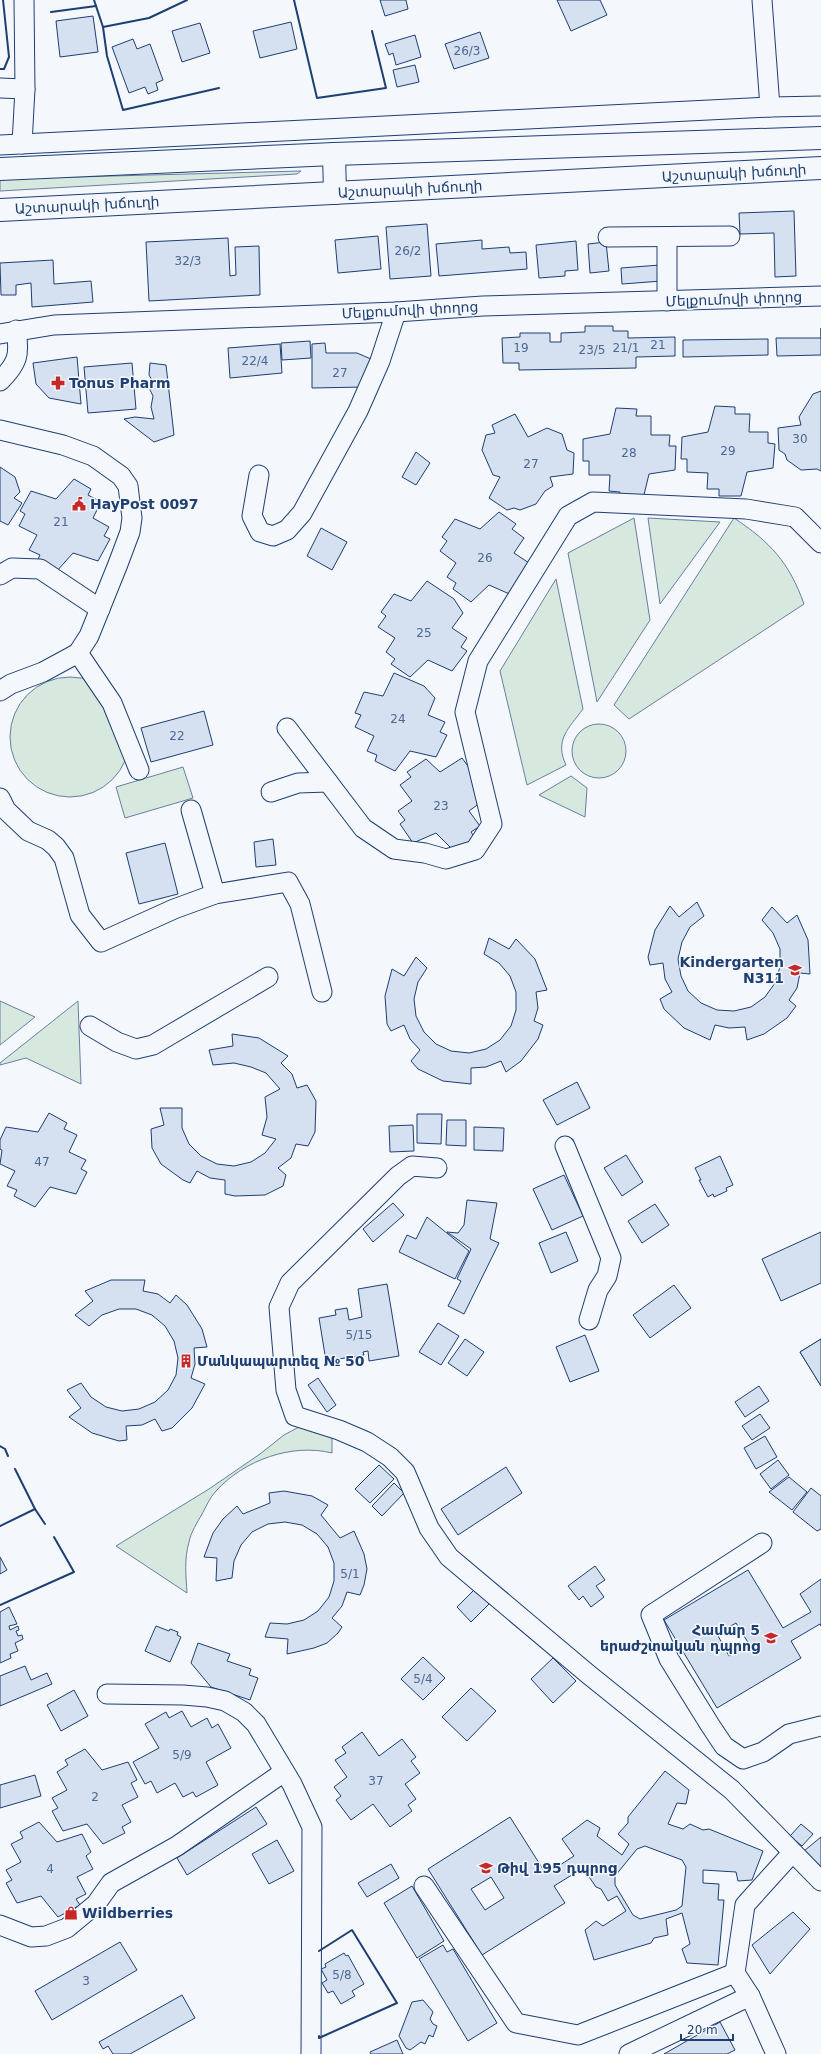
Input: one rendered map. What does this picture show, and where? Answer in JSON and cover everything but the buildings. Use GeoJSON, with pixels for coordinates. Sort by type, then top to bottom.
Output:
{"type":"FeatureCollection","features":[{"type":"Feature","properties":{"kind":"main road"},"geometry":{"type":"LineString","coordinates":[[0,169],[334,154],[821,138]]}},
{"type":"Feature","properties":{"kind":"main road"},"geometry":{"type":"LineString","coordinates":[[334,154],[335,193]]}},
{"type":"Feature","properties":{"kind":"main road","name":"Աշտարակի խճուղի"},"geometry":{"type":"LineString","coordinates":[[0,210],[821,168]]}},
{"type":"Feature","properties":{"kind":"street"},"geometry":{"type":"LineString","coordinates":[[22,144],[25,89],[24,0]]}},
{"type":"Feature","properties":{"kind":"street"},"geometry":{"type":"LineString","coordinates":[[762,0],[770,107]]}},
{"type":"Feature","properties":{"kind":"street"},"geometry":{"type":"LineString","coordinates":[[0,88],[25,89]]}},
{"type":"Feature","properties":{"kind":"street"},"geometry":{"type":"LineString","coordinates":[[0,145],[770,107],[821,106]]}},
{"type":"Feature","properties":{"kind":"street"},"geometry":{"type":"LineString","coordinates":[[608,237],[730,236]]}},
{"type":"Feature","properties":{"kind":"street"},"geometry":{"type":"LineString","coordinates":[[667,237],[667,301]]}},
{"type":"Feature","properties":{"kind":"street","name":"Մելքումովի փողոց"},"geometry":{"type":"LineString","coordinates":[[8,332],[54,325],[396,312],[483,306],[821,296]]}},
{"type":"Feature","properties":{"kind":"street"},"geometry":{"type":"LineString","coordinates":[[259,475],[252,516],[255,525],[260,532],[273,536],[287,530],[302,513],[354,418],[380,361],[396,312]]}},
{"type":"Feature","properties":{"kind":"street"},"geometry":{"type":"LineString","coordinates":[[0,381],[11,370],[19,350],[8,332]]}},
{"type":"Feature","properties":{"kind":"street"},"geometry":{"type":"LineString","coordinates":[[0,430],[63,446],[93,456],[121,476],[128,486],[132,518],[130,532],[100,609],[88,636],[78,653],[43,672],[11,684],[0,691]]}},
{"type":"Feature","properties":{"kind":"street"},"geometry":{"type":"LineString","coordinates":[[287,728],[363,828],[394,850],[425,853],[446,859],[475,850],[492,824],[465,712],[478,661],[568,516],[593,502],[746,509],[795,517],[821,543]]}},
{"type":"Feature","properties":{"kind":"street"},"geometry":{"type":"LineString","coordinates":[[0,575],[12,568],[40,569],[100,609]]}},
{"type":"Feature","properties":{"kind":"street"},"geometry":{"type":"LineString","coordinates":[[78,653],[112,703],[139,770]]}},
{"type":"Feature","properties":{"kind":"street"},"geometry":{"type":"LineString","coordinates":[[272,792],[298,783],[328,782]]}},
{"type":"Feature","properties":{"kind":"street"},"geometry":{"type":"LineString","coordinates":[[0,798],[6,810],[28,831],[48,840],[64,858],[80,915],[101,942],[174,909],[215,894],[288,882],[300,904],[322,992]]}},
{"type":"Feature","properties":{"kind":"street"},"geometry":{"type":"LineString","coordinates":[[191,810],[215,894]]}},
{"type":"Feature","properties":{"kind":"street"},"geometry":{"type":"LineString","coordinates":[[90,1026],[117,1042],[136,1049],[153,1045],[268,977]]}},
{"type":"Feature","properties":{"kind":"street"},"geometry":{"type":"LineString","coordinates":[[565,1146],[611,1258],[607,1276],[598,1290],[590,1320]]}},
{"type":"Feature","properties":{"kind":"street"},"geometry":{"type":"LineString","coordinates":[[437,1168],[412,1166],[398,1176],[290,1283],[279,1307],[286,1390],[295,1416],[340,1430],[367,1442],[390,1457],[406,1472],[428,1528],[449,1557],[588,1674],[732,1790],[821,1881]]}},
{"type":"Feature","properties":{"kind":"street"},"geometry":{"type":"LineString","coordinates":[[762,1543],[651,1615],[669,1659],[710,1725],[724,1746],[743,1759],[763,1752],[789,1734],[821,1726]]}},
{"type":"Feature","properties":{"kind":"street"},"geometry":{"type":"LineString","coordinates":[[107,1694],[207,1697],[225,1701],[244,1712],[256,1724],[292,1784],[312,1827],[311,2054]]}},
{"type":"Feature","properties":{"kind":"street"},"geometry":{"type":"LineString","coordinates":[[0,1925],[31,1937],[46,1936],[67,1928],[96,1904],[111,1883],[177,1846],[284,1772]]}},
{"type":"Feature","properties":{"kind":"street"},"geometry":{"type":"LineString","coordinates":[[776,2054],[750,1996],[735,1973],[745,1905],[792,1853]]}},
{"type":"Feature","properties":{"kind":"street"},"geometry":{"type":"LineString","coordinates":[[424,1886],[516,2023],[578,2036],[735,1973]]}},
{"type":"Feature","properties":{"kind":"street"},"geometry":{"type":"LineString","coordinates":[[629,2054],[750,1996]]}},
{"type":"Feature","properties":{"kind":"shaded area"},"geometry":{"type":"Polygon","coordinates":[[[301,171],[297,174],[0,191],[0,179],[301,171]]]}},
{"type":"Feature","properties":{"kind":"shaded area"},"geometry":{"type":"Polygon","coordinates":[[[634,518],[650,620],[597,702],[568,553],[634,518]]]}},
{"type":"Feature","properties":{"kind":"shaded area"},"geometry":{"type":"Polygon","coordinates":[[[648,518],[720,522],[660,604],[648,518]]]}},
{"type":"Feature","properties":{"kind":"shaded area"},"geometry":{"type":"Polygon","coordinates":[[[734,518],[758,536],[777,554],[792,576],[804,604],[629,719],[614,705],[734,518]]]}},
{"type":"Feature","properties":{"kind":"shaded area"},"geometry":{"type":"Polygon","coordinates":[[[556,579],[583,709],[568,728],[562,741],[563,756],[566,765],[527,785],[500,671],[556,579]]]}},
{"type":"Feature","properties":{"kind":"shaded area"},"geometry":{"type":"Polygon","coordinates":[[[70,677],[93,681],[113,694],[126,714],[130,737],[126,760],[113,780],[93,793],[70,797],[47,793],[27,780],[14,760],[10,737],[14,714],[27,694],[47,681],[70,677]]]}},
{"type":"Feature","properties":{"kind":"shaded area"},"geometry":{"type":"Polygon","coordinates":[[[599,724],[609,726],[618,732],[624,741],[626,751],[624,761],[618,770],[609,776],[599,778],[589,776],[580,770],[574,761],[572,751],[574,741],[580,732],[589,726],[599,724]]]}},
{"type":"Feature","properties":{"kind":"shaded area"},"geometry":{"type":"Polygon","coordinates":[[[183,767],[193,798],[125,818],[116,787],[183,767]]]}},
{"type":"Feature","properties":{"kind":"shaded area"},"geometry":{"type":"Polygon","coordinates":[[[571,776],[587,788],[585,817],[539,795],[571,776]]]}},
{"type":"Feature","properties":{"kind":"shaded area"},"geometry":{"type":"Polygon","coordinates":[[[0,1001],[35,1017],[0,1045],[0,1001]]]}},
{"type":"Feature","properties":{"kind":"shaded area"},"geometry":{"type":"Polygon","coordinates":[[[78,1001],[81,1084],[26,1058],[0,1065],[0,1063],[78,1001]]]}},
{"type":"Feature","properties":{"kind":"shaded area"},"geometry":{"type":"Polygon","coordinates":[[[299,1427],[332,1434],[332,1453],[317,1450],[285,1452],[254,1463],[227,1480],[208,1502],[190,1538],[187,1548],[186,1561],[187,1593],[116,1546],[209,1489],[260,1454],[284,1435],[299,1427]]]}},
{"type":"Feature","properties":{"kind":"wall"},"geometry":{"type":"LineString","coordinates":[[0,69],[4,69],[9,57],[3,0]]}},
{"type":"Feature","properties":{"kind":"wall"},"geometry":{"type":"LineString","coordinates":[[94,0],[103,27],[107,56],[123,110],[219,88]]}},
{"type":"Feature","properties":{"kind":"wall"},"geometry":{"type":"LineString","coordinates":[[103,27],[149,18],[187,0]]}},
{"type":"Feature","properties":{"kind":"wall"},"geometry":{"type":"LineString","coordinates":[[294,0],[317,98],[386,88],[372,31]]}},
{"type":"Feature","properties":{"kind":"wall"},"geometry":{"type":"LineString","coordinates":[[51,12],[96,6]]}},
{"type":"Feature","properties":{"kind":"wall"},"geometry":{"type":"LineString","coordinates":[[0,1446],[5,1449],[8,1456]]}},
{"type":"Feature","properties":{"kind":"wall"},"geometry":{"type":"LineString","coordinates":[[0,1526],[35,1509],[15,1469]]}},
{"type":"Feature","properties":{"kind":"wall"},"geometry":{"type":"LineString","coordinates":[[35,1509],[45,1524]]}},
{"type":"Feature","properties":{"kind":"wall"},"geometry":{"type":"LineString","coordinates":[[0,1605],[74,1572],[54,1537]]}},
{"type":"Feature","properties":{"kind":"wall"},"geometry":{"type":"LineString","coordinates":[[319,1951],[352,1930],[397,2003],[319,2038],[319,2036]]}},
{"type":"Feature","properties":{"kind":"place","name":"Tonus Pharm"},"geometry":{"type":"Point","coordinates":[58,383]}},
{"type":"Feature","properties":{"kind":"place","name":"HayPost 0097"},"geometry":{"type":"Point","coordinates":[79,504]}},
{"type":"Feature","properties":{"kind":"place","name":"Kindergarten N311"},"geometry":{"type":"Point","coordinates":[795,970]}},
{"type":"Feature","properties":{"kind":"place","name":"Մանկապարտեզ № 50"},"geometry":{"type":"Point","coordinates":[186,1361]}},
{"type":"Feature","properties":{"kind":"place","name":"Համար 5 երաժշտական դպրոց"},"geometry":{"type":"Point","coordinates":[771,1638]}},
{"type":"Feature","properties":{"kind":"place","name":"Թիվ 195 դպրոց"},"geometry":{"type":"Point","coordinates":[486,1868]}},
{"type":"Feature","properties":{"kind":"place","name":"Wildberries"},"geometry":{"type":"Point","coordinates":[71,1913]}}]}
